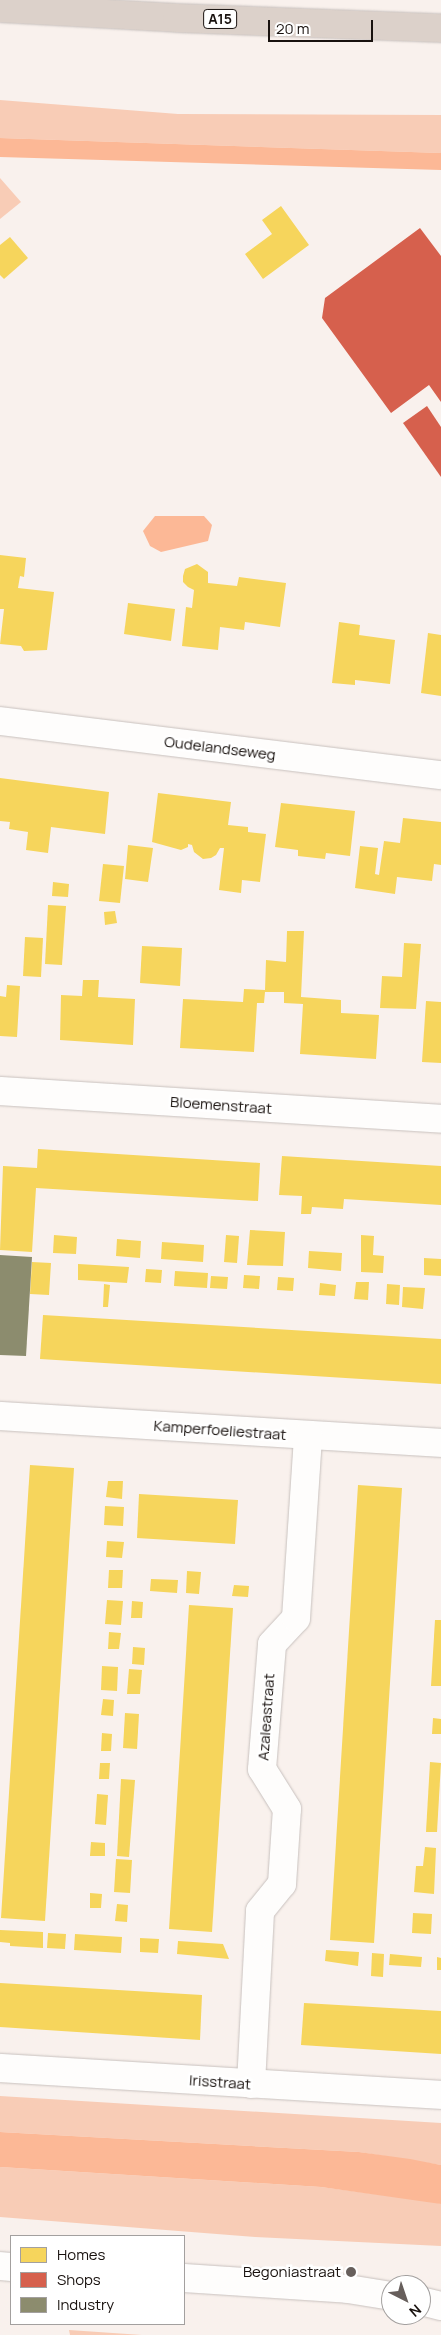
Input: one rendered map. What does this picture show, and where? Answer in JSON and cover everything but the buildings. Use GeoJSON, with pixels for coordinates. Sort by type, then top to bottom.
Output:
{"type":"FeatureCollection","features":[{"type":"Feature","properties":{"kind":"highway","name":"A15"},"geometry":{"type":"LineString","coordinates":[[0,8],[177,18],[441,28]]}},
{"type":"Feature","properties":{"kind":"street","name":"Oudelandseweg"},"geometry":{"type":"LineString","coordinates":[[0,722],[441,775]]}},
{"type":"Feature","properties":{"kind":"street","name":"Bloemenstraat"},"geometry":{"type":"LineString","coordinates":[[0,1091],[441,1119]]}},
{"type":"Feature","properties":{"kind":"street","name":"Kamperfoeliestraat"},"geometry":{"type":"LineString","coordinates":[[0,1416],[441,1443]]}},
{"type":"Feature","properties":{"kind":"street","name":"Azaleastraat"},"geometry":{"type":"LineString","coordinates":[[250,2084],[260,1911],[282,1884],[287,1809],[262,1769],[272,1644],[296,1618],[308,1435]]}},
{"type":"Feature","properties":{"kind":"street","name":"Irisstraat"},"geometry":{"type":"LineString","coordinates":[[0,2068],[441,2096]]}},
{"type":"Feature","properties":{"kind":"street"},"geometry":{"type":"LineString","coordinates":[[185,2278],[348,2289],[381,2294]]}},
{"type":"Feature","properties":{"kind":"shaded area"},"geometry":{"type":"Polygon","coordinates":[[[0,100],[178,114],[441,115],[441,153],[0,138],[0,100]]]}},
{"type":"Feature","properties":{"kind":"shaded area"},"geometry":{"type":"Polygon","coordinates":[[[0,138],[441,153],[441,170],[0,157],[0,138]]]}},
{"type":"Feature","properties":{"kind":"shaded area"},"geometry":{"type":"Polygon","coordinates":[[[0,178],[21,202],[0,219],[0,178]]]}},
{"type":"Feature","properties":{"kind":"shaded area"},"geometry":{"type":"Polygon","coordinates":[[[155,516],[204,516],[212,525],[208,541],[161,552],[150,546],[143,531],[155,516]]]}},
{"type":"Feature","properties":{"kind":"shaded area"},"geometry":{"type":"Polygon","coordinates":[[[0,2096],[441,2123],[441,2165],[359,2152],[0,2132],[0,2096]]]}},
{"type":"Feature","properties":{"kind":"shaded area"},"geometry":{"type":"Polygon","coordinates":[[[0,2132],[359,2152],[410,2159],[441,2165],[441,2204],[321,2187],[0,2167],[0,2132]]]}},
{"type":"Feature","properties":{"kind":"shaded area"},"geometry":{"type":"Polygon","coordinates":[[[0,2167],[321,2187],[435,2202],[441,2204],[441,2246],[255,2237],[0,2217],[0,2167]]]}},
{"type":"Feature","properties":{"kind":"shaded area"},"geometry":{"type":"Polygon","coordinates":[[[69,2330],[142,2335],[70,2335],[69,2330]]]}},
{"type":"Feature","properties":{"kind":"place","name":"Begoniastraat"},"geometry":{"type":"Point","coordinates":[351,2272]}}]}
